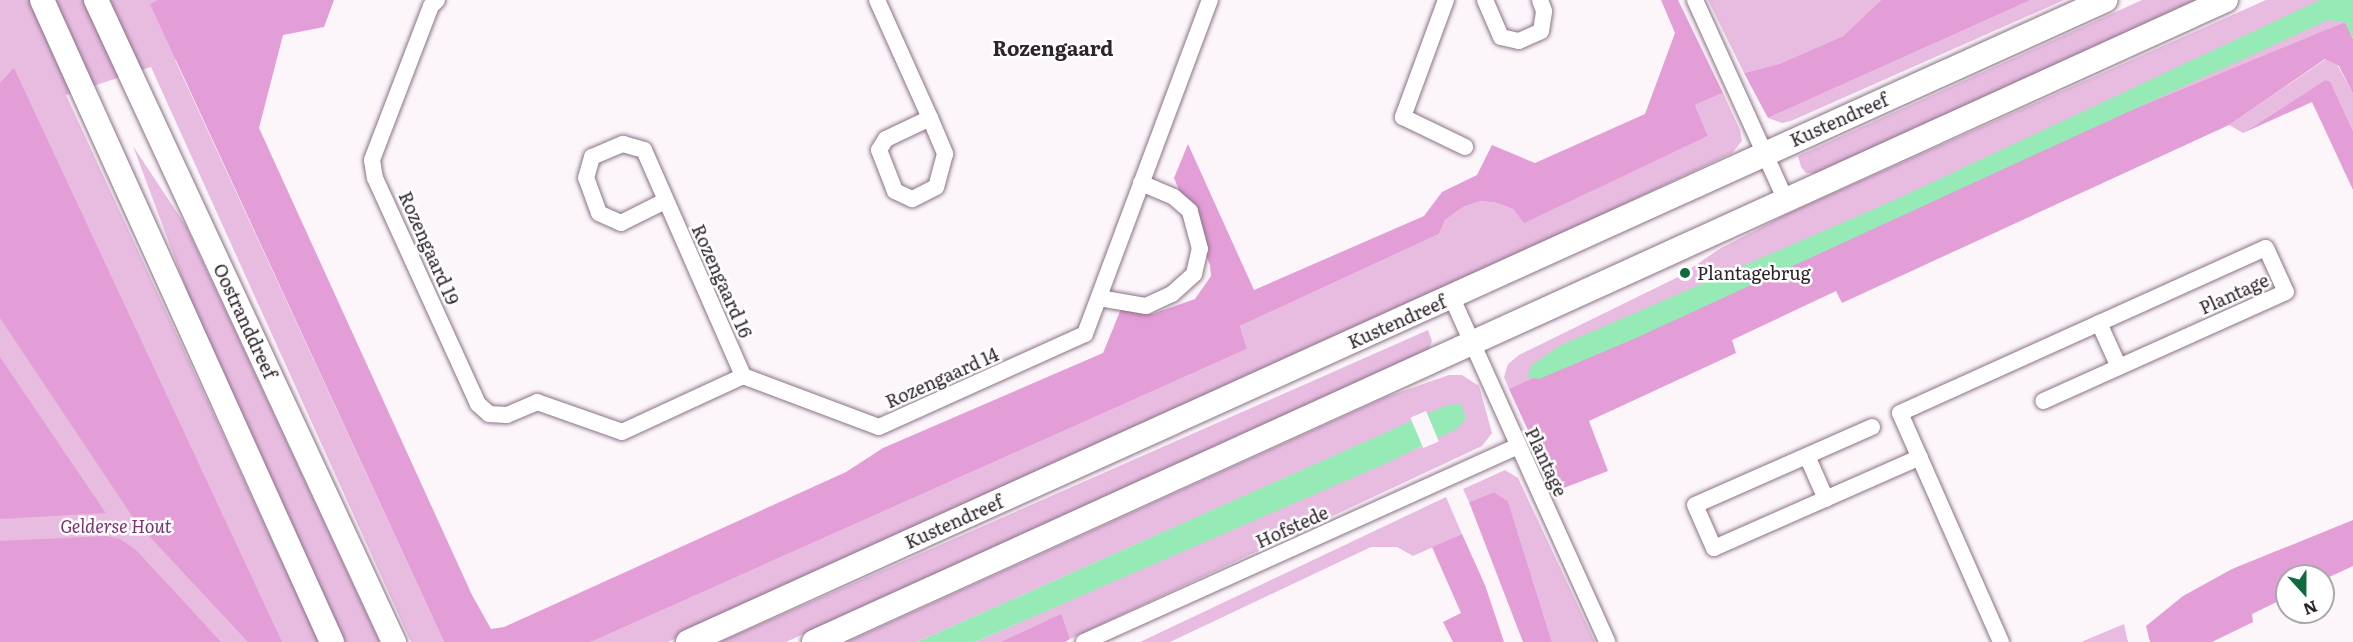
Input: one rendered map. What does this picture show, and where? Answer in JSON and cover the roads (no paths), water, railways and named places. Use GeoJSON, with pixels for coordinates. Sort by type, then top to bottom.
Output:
{"type":"FeatureCollection","features":[{"type":"Feature","properties":{"kind":"main road"},"geometry":{"type":"LineString","coordinates":[[42,0],[332,642]]}},
{"type":"Feature","properties":{"kind":"main road","name":"Oostranddreef"},"geometry":{"type":"LineString","coordinates":[[96,0],[394,642]]}},
{"type":"Feature","properties":{"kind":"main road","name":"Kustendreef"},"geometry":{"type":"LineString","coordinates":[[688,642],[1452,298],[1765,153],[2105,0]]}},
{"type":"Feature","properties":{"kind":"main road"},"geometry":{"type":"LineString","coordinates":[[814,642],[1471,344],[1785,198],[2226,0]]}},
{"type":"Feature","properties":{"kind":"street","name":"Rozengaard 19"},"geometry":{"type":"LineString","coordinates":[[437,0],[431,6],[372,160],[375,178],[478,404],[489,414],[507,415],[537,402],[584,421],[622,432],[743,376]]}},
{"type":"Feature","properties":{"kind":"street"},"geometry":{"type":"LineString","coordinates":[[877,0],[930,118],[945,154],[936,187],[912,199],[895,192],[879,150],[886,139],[930,118]]}},
{"type":"Feature","properties":{"kind":"street","name":"Rozengaard 14"},"geometry":{"type":"LineString","coordinates":[[743,376],[879,428],[1085,334],[1210,0]]}},
{"type":"Feature","properties":{"kind":"street"},"geometry":{"type":"LineString","coordinates":[[1446,0],[1403,117],[1465,147]]}},
{"type":"Feature","properties":{"kind":"street"},"geometry":{"type":"LineString","coordinates":[[1485,0],[1501,37],[1519,41],[1540,31],[1544,11],[1540,0]]}},
{"type":"Feature","properties":{"kind":"street"},"geometry":{"type":"LineString","coordinates":[[1695,0],[1785,198]]}},
{"type":"Feature","properties":{"kind":"street","name":"Rozengaard 16"},"geometry":{"type":"LineString","coordinates":[[665,201],[621,223],[599,213],[586,178],[592,157],[623,144],[644,150],[743,376]]}},
{"type":"Feature","properties":{"kind":"street"},"geometry":{"type":"LineString","coordinates":[[1099,298],[1146,306],[1172,294],[1194,274],[1200,249],[1190,211],[1174,197],[1141,183]]}},
{"type":"Feature","properties":{"kind":"street","name":"Plantage"},"geometry":{"type":"LineString","coordinates":[[2001,642],[1900,413],[2266,248],[2286,292],[2043,401]]}},
{"type":"Feature","properties":{"kind":"street","name":"Plantage"},"geometry":{"type":"LineString","coordinates":[[1452,298],[1516,447],[1607,642]]}},
{"type":"Feature","properties":{"kind":"street"},"geometry":{"type":"LineString","coordinates":[[2099,323],[2119,367]]}},
{"type":"Feature","properties":{"kind":"street"},"geometry":{"type":"LineString","coordinates":[[1872,427],[1695,505],[1714,548],[1920,457]]}},
{"type":"Feature","properties":{"kind":"street","name":"Hofstede"},"geometry":{"type":"LineString","coordinates":[[1084,642],[1516,447]]}},
{"type":"Feature","properties":{"kind":"street"},"geometry":{"type":"LineString","coordinates":[[1807,456],[1826,498]]}},
{"type":"Feature","properties":{"kind":"place","name":"Plantagebrug"},"geometry":{"type":"Point","coordinates":[1685,273]}},
{"type":"Feature","properties":{"kind":"district","name":"Rozengaard"},"geometry":{"type":"Point","coordinates":[1053,47]}},
{"type":"Feature","properties":{"kind":"park label","name":"Gelderse Hout"},"geometry":{"type":"Point","coordinates":[116,526]}}]}
